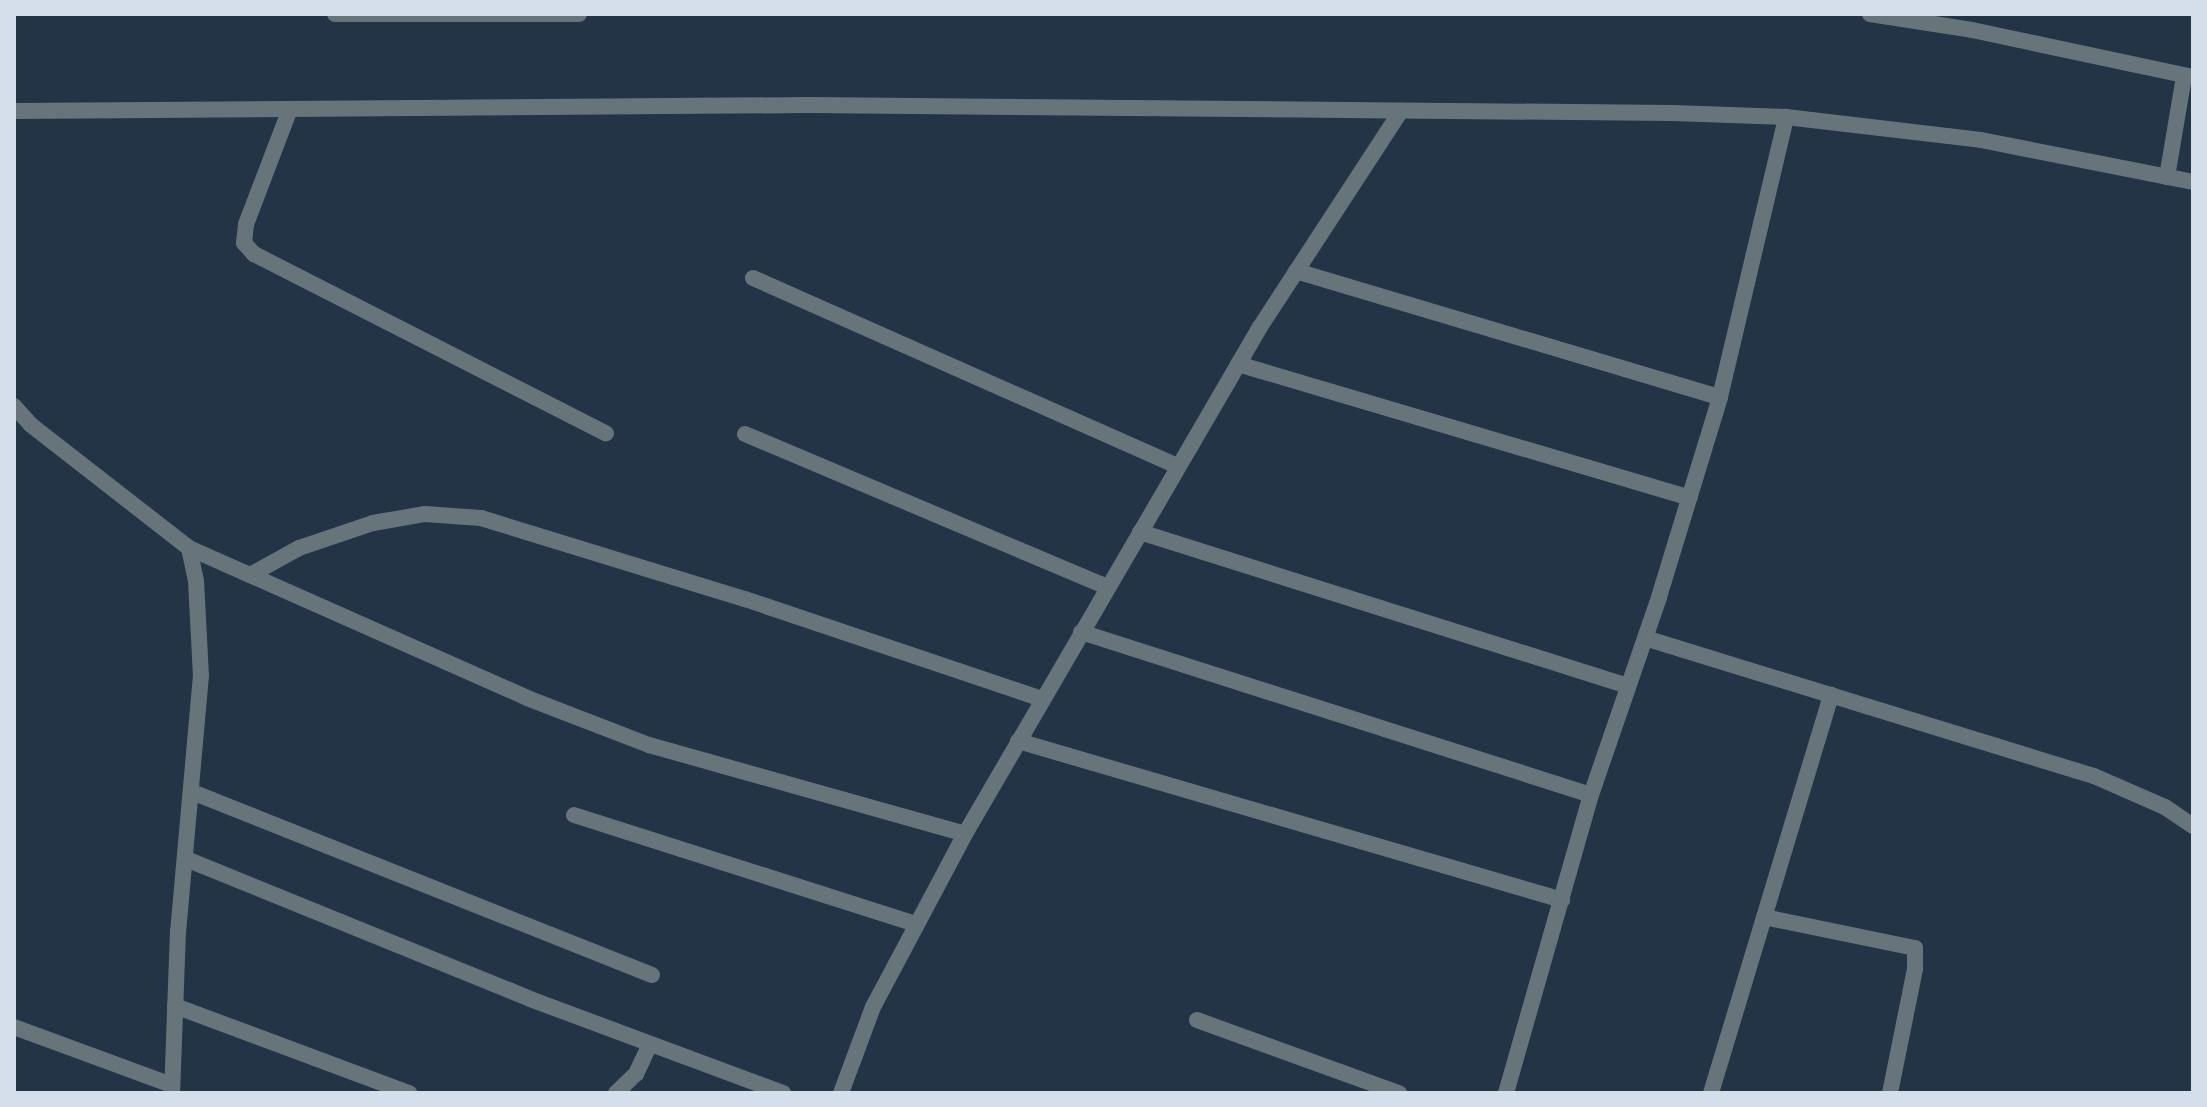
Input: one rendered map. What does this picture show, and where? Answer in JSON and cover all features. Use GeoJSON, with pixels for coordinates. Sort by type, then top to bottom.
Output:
{"type":"FeatureCollection","features":[{"type":"Feature","properties":{"kind":"street"},"geometry":{"type":"LineString","coordinates":[[335,14],[579,14]]}},
{"type":"Feature","properties":{"kind":"street"},"geometry":{"type":"LineString","coordinates":[[1870,14],[1972,30],[2189,77],[2167,177]]}},
{"type":"Feature","properties":{"kind":"street"},"geometry":{"type":"LineString","coordinates":[[14,111],[808,105],[1786,117],[1981,140],[2193,182]]}},
{"type":"Feature","properties":{"kind":"street"},"geometry":{"type":"LineString","coordinates":[[290,109],[246,224],[244,243],[254,254],[606,433]]}},
{"type":"Feature","properties":{"kind":"street"},"geometry":{"type":"LineString","coordinates":[[841,1093],[873,1007],[1018,741],[1238,364],[1401,111]]}},
{"type":"Feature","properties":{"kind":"street"},"geometry":{"type":"LineString","coordinates":[[1506,1093],[1591,795],[1645,638],[1720,397],[1786,117]]}},
{"type":"Feature","properties":{"kind":"street"},"geometry":{"type":"LineString","coordinates":[[1296,271],[1720,397]]}},
{"type":"Feature","properties":{"kind":"street"},"geometry":{"type":"LineString","coordinates":[[753,278],[1178,466]]}},
{"type":"Feature","properties":{"kind":"street"},"geometry":{"type":"LineString","coordinates":[[1238,364],[1690,498]]}},
{"type":"Feature","properties":{"kind":"street"},"geometry":{"type":"LineString","coordinates":[[14,406],[31,425],[189,548],[527,698],[649,745],[965,834]]}},
{"type":"Feature","properties":{"kind":"street"},"geometry":{"type":"LineString","coordinates":[[745,434],[1107,587]]}},
{"type":"Feature","properties":{"kind":"street"},"geometry":{"type":"LineString","coordinates":[[250,575],[299,548],[373,523],[425,514],[481,518],[745,599],[1042,699]]}},
{"type":"Feature","properties":{"kind":"street"},"geometry":{"type":"LineString","coordinates":[[1140,532],[1628,686]]}},
{"type":"Feature","properties":{"kind":"street"},"geometry":{"type":"LineString","coordinates":[[14,1027],[172,1089],[175,1006],[201,675],[196,581],[189,548]]}},
{"type":"Feature","properties":{"kind":"street"},"geometry":{"type":"LineString","coordinates":[[1081,632],[1591,795]]}},
{"type":"Feature","properties":{"kind":"street"},"geometry":{"type":"LineString","coordinates":[[1645,638],[2094,776],[2165,807],[2193,826]]}},
{"type":"Feature","properties":{"kind":"street"},"geometry":{"type":"LineString","coordinates":[[1711,1093],[1831,695]]}},
{"type":"Feature","properties":{"kind":"street"},"geometry":{"type":"LineString","coordinates":[[1018,741],[1562,900]]}},
{"type":"Feature","properties":{"kind":"street"},"geometry":{"type":"LineString","coordinates":[[192,792],[652,975]]}},
{"type":"Feature","properties":{"kind":"street"},"geometry":{"type":"LineString","coordinates":[[574,815],[916,924]]}},
{"type":"Feature","properties":{"kind":"street"},"geometry":{"type":"LineString","coordinates":[[186,859],[650,1044],[783,1093]]}},
{"type":"Feature","properties":{"kind":"street"},"geometry":{"type":"LineString","coordinates":[[1764,917],[1915,948],[1915,969],[1890,1093]]}},
{"type":"Feature","properties":{"kind":"street"},"geometry":{"type":"LineString","coordinates":[[175,1006],[409,1093]]}},
{"type":"Feature","properties":{"kind":"street"},"geometry":{"type":"LineString","coordinates":[[1197,1020],[1399,1093]]}},
{"type":"Feature","properties":{"kind":"street"},"geometry":{"type":"LineString","coordinates":[[616,1093],[636,1074],[650,1044]]}}]}
